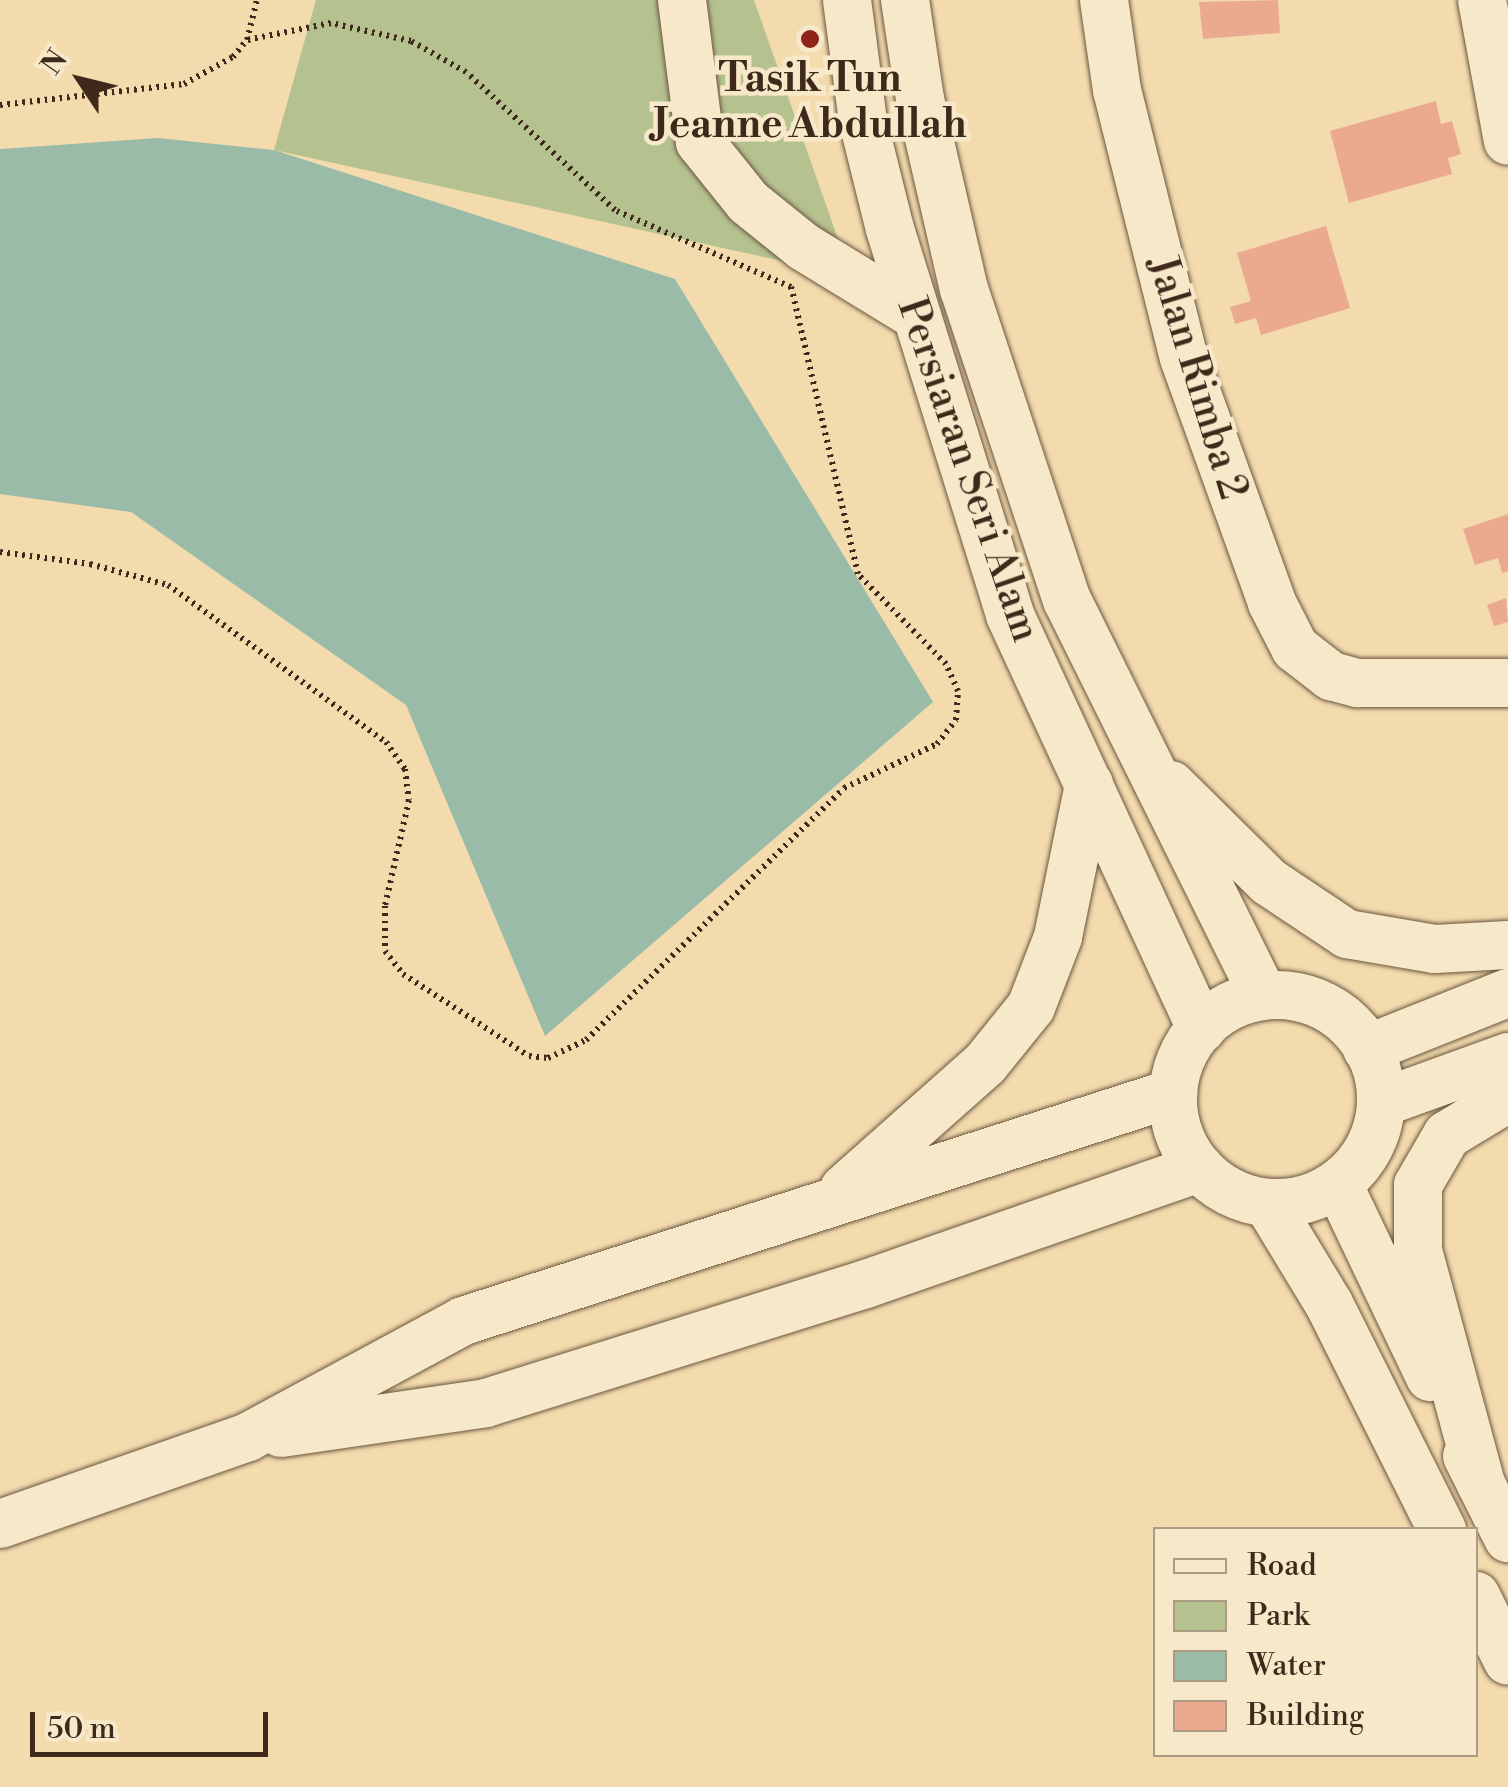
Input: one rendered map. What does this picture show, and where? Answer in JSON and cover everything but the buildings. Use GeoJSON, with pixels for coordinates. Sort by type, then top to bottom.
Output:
{"type":"FeatureCollection","features":[{"type":"Feature","properties":{"kind":"street"},"geometry":{"type":"LineString","coordinates":[[682,0],[700,142],[748,202],[804,247],[912,313]]}},
{"type":"Feature","properties":{"kind":"street","name":"Persiaran Seri Alam"},"geometry":{"type":"LineString","coordinates":[[847,0],[864,121],[912,313],[1010,615],[1201,1029]]}},
{"type":"Feature","properties":{"kind":"street","name":"Persiaran Seri Alam"},"geometry":{"type":"LineString","coordinates":[[905,0],[920,100],[984,362],[1067,600],[1140,754],[1264,996]]}},
{"type":"Feature","properties":{"kind":"street","name":"Jalan Rimba 2"},"geometry":{"type":"LineString","coordinates":[[1104,0],[1117,90],[1184,358],[1272,603],[1295,648],[1330,676],[1386,686],[1508,683]]}},
{"type":"Feature","properties":{"kind":"street"},"geometry":{"type":"LineString","coordinates":[[1491,2],[1508,140]]}},
{"type":"Feature","properties":{"kind":"street"},"geometry":{"type":"LineString","coordinates":[[1140,754],[1269,882],[1348,934],[1435,949],[1508,945]]}},
{"type":"Feature","properties":{"kind":"street"},"geometry":{"type":"LineString","coordinates":[[830,1201],[985,1064],[1031,1007],[1058,937],[1089,784]]}},
{"type":"Feature","properties":{"kind":"street"},"geometry":{"type":"LineString","coordinates":[[1367,1049],[1508,993]]}},
{"type":"Feature","properties":{"kind":"street"},"geometry":{"type":"LineString","coordinates":[[1264,996],[1322,1004],[1354,1028],[1367,1049],[1380,1103],[1371,1142],[1338,1184],[1302,1202],[1270,1207],[1232,1192],[1199,1168],[1178,1134],[1173,1093],[1182,1054],[1201,1029],[1242,1000],[1264,996]]}},
{"type":"Feature","properties":{"kind":"street"},"geometry":{"type":"LineString","coordinates":[[1380,1103],[1508,1057]]}},
{"type":"Feature","properties":{"kind":"street"},"geometry":{"type":"LineString","coordinates":[[0,1524],[248,1437],[463,1321],[1173,1093]]}},
{"type":"Feature","properties":{"kind":"street"},"geometry":{"type":"LineString","coordinates":[[1481,1484],[1418,1250],[1418,1186],[1447,1135],[1508,1098]]}},
{"type":"Feature","properties":{"kind":"street"},"geometry":{"type":"LineString","coordinates":[[248,1437],[486,1403],[866,1284],[1199,1168]]}},
{"type":"Feature","properties":{"kind":"street"},"geometry":{"type":"LineString","coordinates":[[1338,1184],[1508,1538]]}},
{"type":"Feature","properties":{"kind":"street"},"geometry":{"type":"LineString","coordinates":[[1270,1207],[1329,1304],[1440,1527]]}},
{"type":"Feature","properties":{"kind":"street"},"geometry":{"type":"LineString","coordinates":[[1478,1600],[1508,1661]]}},
{"type":"Feature","properties":{"kind":"path"},"geometry":{"type":"LineString","coordinates":[[247,40],[257,0]]}},
{"type":"Feature","properties":{"kind":"path"},"geometry":{"type":"LineString","coordinates":[[0,105],[184,84],[212,72],[247,40],[332,23],[411,40],[466,72],[615,210],[791,287],[858,574],[946,664],[958,691],[956,720],[937,744],[844,788],[586,1040],[548,1058],[529,1056],[403,974],[385,951],[386,906],[408,800],[405,769],[386,742],[168,585],[90,564],[0,552]]}},
{"type":"Feature","properties":{"kind":"green space"},"geometry":{"type":"Polygon","coordinates":[[[316,0],[754,0],[851,276],[274,150],[316,0]]]}},
{"type":"Feature","properties":{"kind":"water"},"geometry":{"type":"Polygon","coordinates":[[[158,138],[274,150],[675,279],[933,702],[545,1036],[406,705],[131,512],[0,494],[0,149],[158,138]]]}},
{"type":"Feature","properties":{"kind":"place","name":"Tasik Tun Jeanne Abdullah"},"geometry":{"type":"Point","coordinates":[810,39]}}]}
